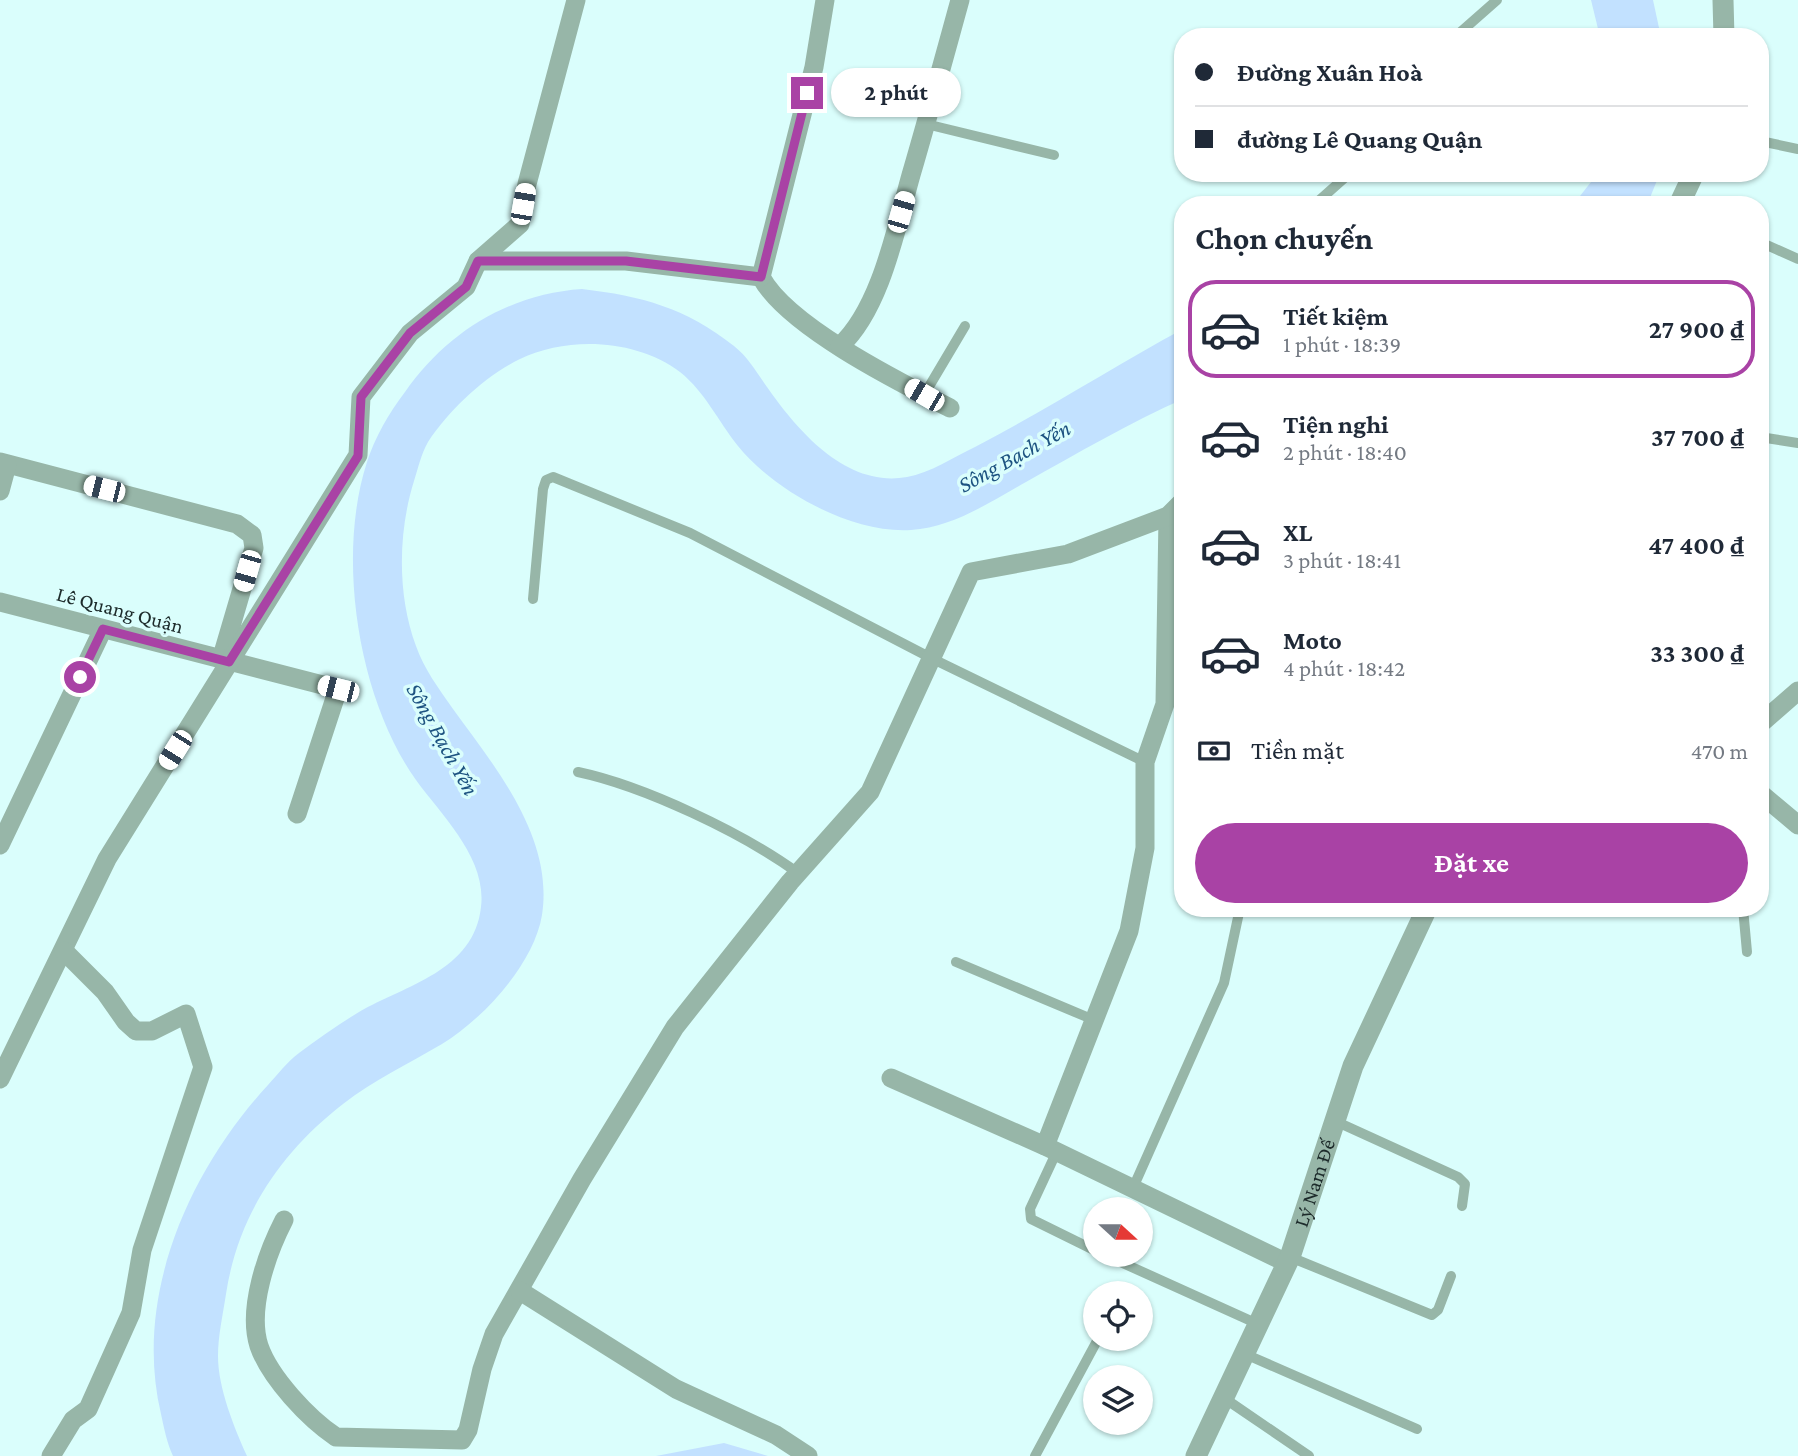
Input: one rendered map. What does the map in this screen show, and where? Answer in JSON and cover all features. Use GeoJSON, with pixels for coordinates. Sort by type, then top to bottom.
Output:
{"type":"FeatureCollection","features":[{"type":"Feature","properties":{"kind":"street"},"geometry":{"type":"LineString","coordinates":[[0,1079],[107,859],[225,661],[358,456],[361,397],[410,333],[466,287],[478,261],[520,224],[527,184],[576,0]]}},
{"type":"Feature","properties":{"kind":"street"},"geometry":{"type":"LineString","coordinates":[[825,0],[814,67],[761,277],[768,291],[788,309],[840,346],[950,408]]}},
{"type":"Feature","properties":{"kind":"street"},"geometry":{"type":"LineString","coordinates":[[840,346],[854,333],[885,265],[960,0]]}},
{"type":"Feature","properties":{"kind":"street"},"geometry":{"type":"LineString","coordinates":[[1723,0],[1724,28]]}},
{"type":"Feature","properties":{"kind":"street"},"geometry":{"type":"LineString","coordinates":[[478,261],[626,261],[761,277]]}},
{"type":"Feature","properties":{"kind":"street"},"geometry":{"type":"LineString","coordinates":[[0,491],[4,463],[201,513],[246,528],[252,535],[254,548],[225,661]]}},
{"type":"Feature","properties":{"kind":"street"},"geometry":{"type":"LineString","coordinates":[[284,1220],[262,1272],[257,1320],[259,1346],[286,1390],[322,1428],[336,1437],[462,1440],[468,1430],[482,1369],[494,1334],[582,1179],[675,1027],[797,873],[870,792],[974,569],[1059,557],[1168,516],[1174,510]]}},
{"type":"Feature","properties":{"kind":"street"},"geometry":{"type":"LineString","coordinates":[[1051,1148],[1094,1020],[1129,931],[1145,848],[1145,762],[1165,704],[1168,516]]}},
{"type":"Feature","properties":{"kind":"street","name":"Lê Quang Quận"},"geometry":{"type":"LineString","coordinates":[[0,602],[338,689],[297,814]]}},
{"type":"Feature","properties":{"kind":"street"},"geometry":{"type":"LineString","coordinates":[[0,845],[103,629]]}},
{"type":"Feature","properties":{"kind":"street"},"geometry":{"type":"LineString","coordinates":[[1769,714],[1798,691]]}},
{"type":"Feature","properties":{"kind":"street"},"geometry":{"type":"LineString","coordinates":[[1769,803],[1798,825]]}},
{"type":"Feature","properties":{"kind":"street","name":"Lý Nam Đế"},"geometry":{"type":"LineString","coordinates":[[1196,1456],[1289,1260],[1353,1066],[1423,917]]}},
{"type":"Feature","properties":{"kind":"street"},"geometry":{"type":"LineString","coordinates":[[51,1456],[73,1420],[88,1409],[131,1313],[142,1250],[203,1067],[186,1014],[152,1031],[136,1031],[126,1022],[105,992],[64,951]]}},
{"type":"Feature","properties":{"kind":"street"},"geometry":{"type":"LineString","coordinates":[[891,1078],[1051,1148],[1289,1260]]}},
{"type":"Feature","properties":{"kind":"street"},"geometry":{"type":"LineString","coordinates":[[520,1292],[676,1389],[776,1436],[808,1456]]}},
{"type":"Feature","properties":{"kind":"lane"},"geometry":{"type":"LineString","coordinates":[[1465,28],[1497,0]]}},
{"type":"Feature","properties":{"kind":"lane"},"geometry":{"type":"LineString","coordinates":[[926,124],[1054,155]]}},
{"type":"Feature","properties":{"kind":"lane"},"geometry":{"type":"LineString","coordinates":[[1769,143],[1798,149]]}},
{"type":"Feature","properties":{"kind":"lane"},"geometry":{"type":"LineString","coordinates":[[1324,196],[1340,182]]}},
{"type":"Feature","properties":{"kind":"lane"},"geometry":{"type":"LineString","coordinates":[[1769,246],[1798,259]]}},
{"type":"Feature","properties":{"kind":"lane"},"geometry":{"type":"LineString","coordinates":[[924,395],[965,326]]}},
{"type":"Feature","properties":{"kind":"lane"},"geometry":{"type":"LineString","coordinates":[[1769,438],[1798,443]]}},
{"type":"Feature","properties":{"kind":"lane"},"geometry":{"type":"LineString","coordinates":[[533,599],[543,489],[546,480],[553,477],[690,533],[933,659],[1145,762]]}},
{"type":"Feature","properties":{"kind":"lane"},"geometry":{"type":"LineString","coordinates":[[578,772],[663,800],[764,851],[797,873]]}},
{"type":"Feature","properties":{"kind":"lane"},"geometry":{"type":"LineString","coordinates":[[1133,1188],[1224,983],[1238,917]]}},
{"type":"Feature","properties":{"kind":"lane"},"geometry":{"type":"LineString","coordinates":[[1744,917],[1746,952]]}},
{"type":"Feature","properties":{"kind":"lane"},"geometry":{"type":"LineString","coordinates":[[956,962],[1094,1020]]}},
{"type":"Feature","properties":{"kind":"lane"},"geometry":{"type":"LineString","coordinates":[[1334,1120],[1458,1177],[1465,1184],[1462,1206]]}},
{"type":"Feature","properties":{"kind":"lane"},"geometry":{"type":"LineString","coordinates":[[1051,1148],[1029,1214],[1036,1224],[1083,1245]]}},
{"type":"Feature","properties":{"kind":"lane"},"geometry":{"type":"LineString","coordinates":[[1289,1260],[1433,1315],[1438,1310],[1451,1276]]}},
{"type":"Feature","properties":{"kind":"lane"},"geometry":{"type":"LineString","coordinates":[[1132,1267],[1260,1325]]}},
{"type":"Feature","properties":{"kind":"lane"},"geometry":{"type":"LineString","coordinates":[[1035,1456],[1092,1351]]}},
{"type":"Feature","properties":{"kind":"lane"},"geometry":{"type":"LineString","coordinates":[[1245,1354],[1418,1430]]}},
{"type":"Feature","properties":{"kind":"lane"},"geometry":{"type":"LineString","coordinates":[[1224,1398],[1309,1456]]}},
{"type":"Feature","properties":{"kind":"water"},"geometry":{"type":"Polygon","coordinates":[[[1591,0],[1653,0],[1659,28],[1598,28],[1591,0]]]}},
{"type":"Feature","properties":{"kind":"water"},"geometry":{"type":"Polygon","coordinates":[[[1591,182],[1656,182],[1651,196],[1580,196],[1591,182]]]}},
{"type":"Feature","properties":{"kind":"water","name":"Sông Bạch Yến"},"geometry":{"type":"Polygon","coordinates":[[[582,289],[644,300],[698,322],[744,355],[793,421],[826,453],[864,474],[885,478],[916,475],[942,464],[1174,334],[1174,403],[957,519],[911,530],[864,525],[840,517],[793,493],[753,463],[704,398],[680,372],[662,361],[623,347],[580,344],[539,352],[507,366],[481,384],[458,406],[426,447],[409,501],[402,564],[405,606],[416,646],[428,671],[503,779],[530,831],[539,858],[543,886],[542,915],[537,934],[518,971],[474,1020],[442,1044],[343,1104],[300,1143],[282,1164],[252,1212],[241,1238],[232,1265],[218,1348],[224,1394],[247,1456],[173,1456],[162,1419],[154,1370],[155,1325],[162,1281],[174,1238],[192,1196],[214,1156],[240,1119],[295,1057],[359,1012],[416,984],[452,961],[466,947],[476,929],[481,907],[481,889],[470,855],[450,823],[416,780],[396,747],[380,710],[367,669],[358,626],[353,540],[358,500],[367,462],[378,434],[399,400],[440,351],[460,334],[505,308],[555,292],[582,289]]]}},
{"type":"Feature","properties":{"kind":"water"},"geometry":{"type":"Polygon","coordinates":[[[724,1443],[768,1456],[656,1456],[724,1443]]]}},
{"type":"Feature","properties":{"kind":"route"},"geometry":{"type":"LineString","coordinates":[[80,677],[103,629],[229,662],[358,456],[361,397],[410,333],[466,287],[478,261],[626,261],[761,277],[807,93]]}}]}
